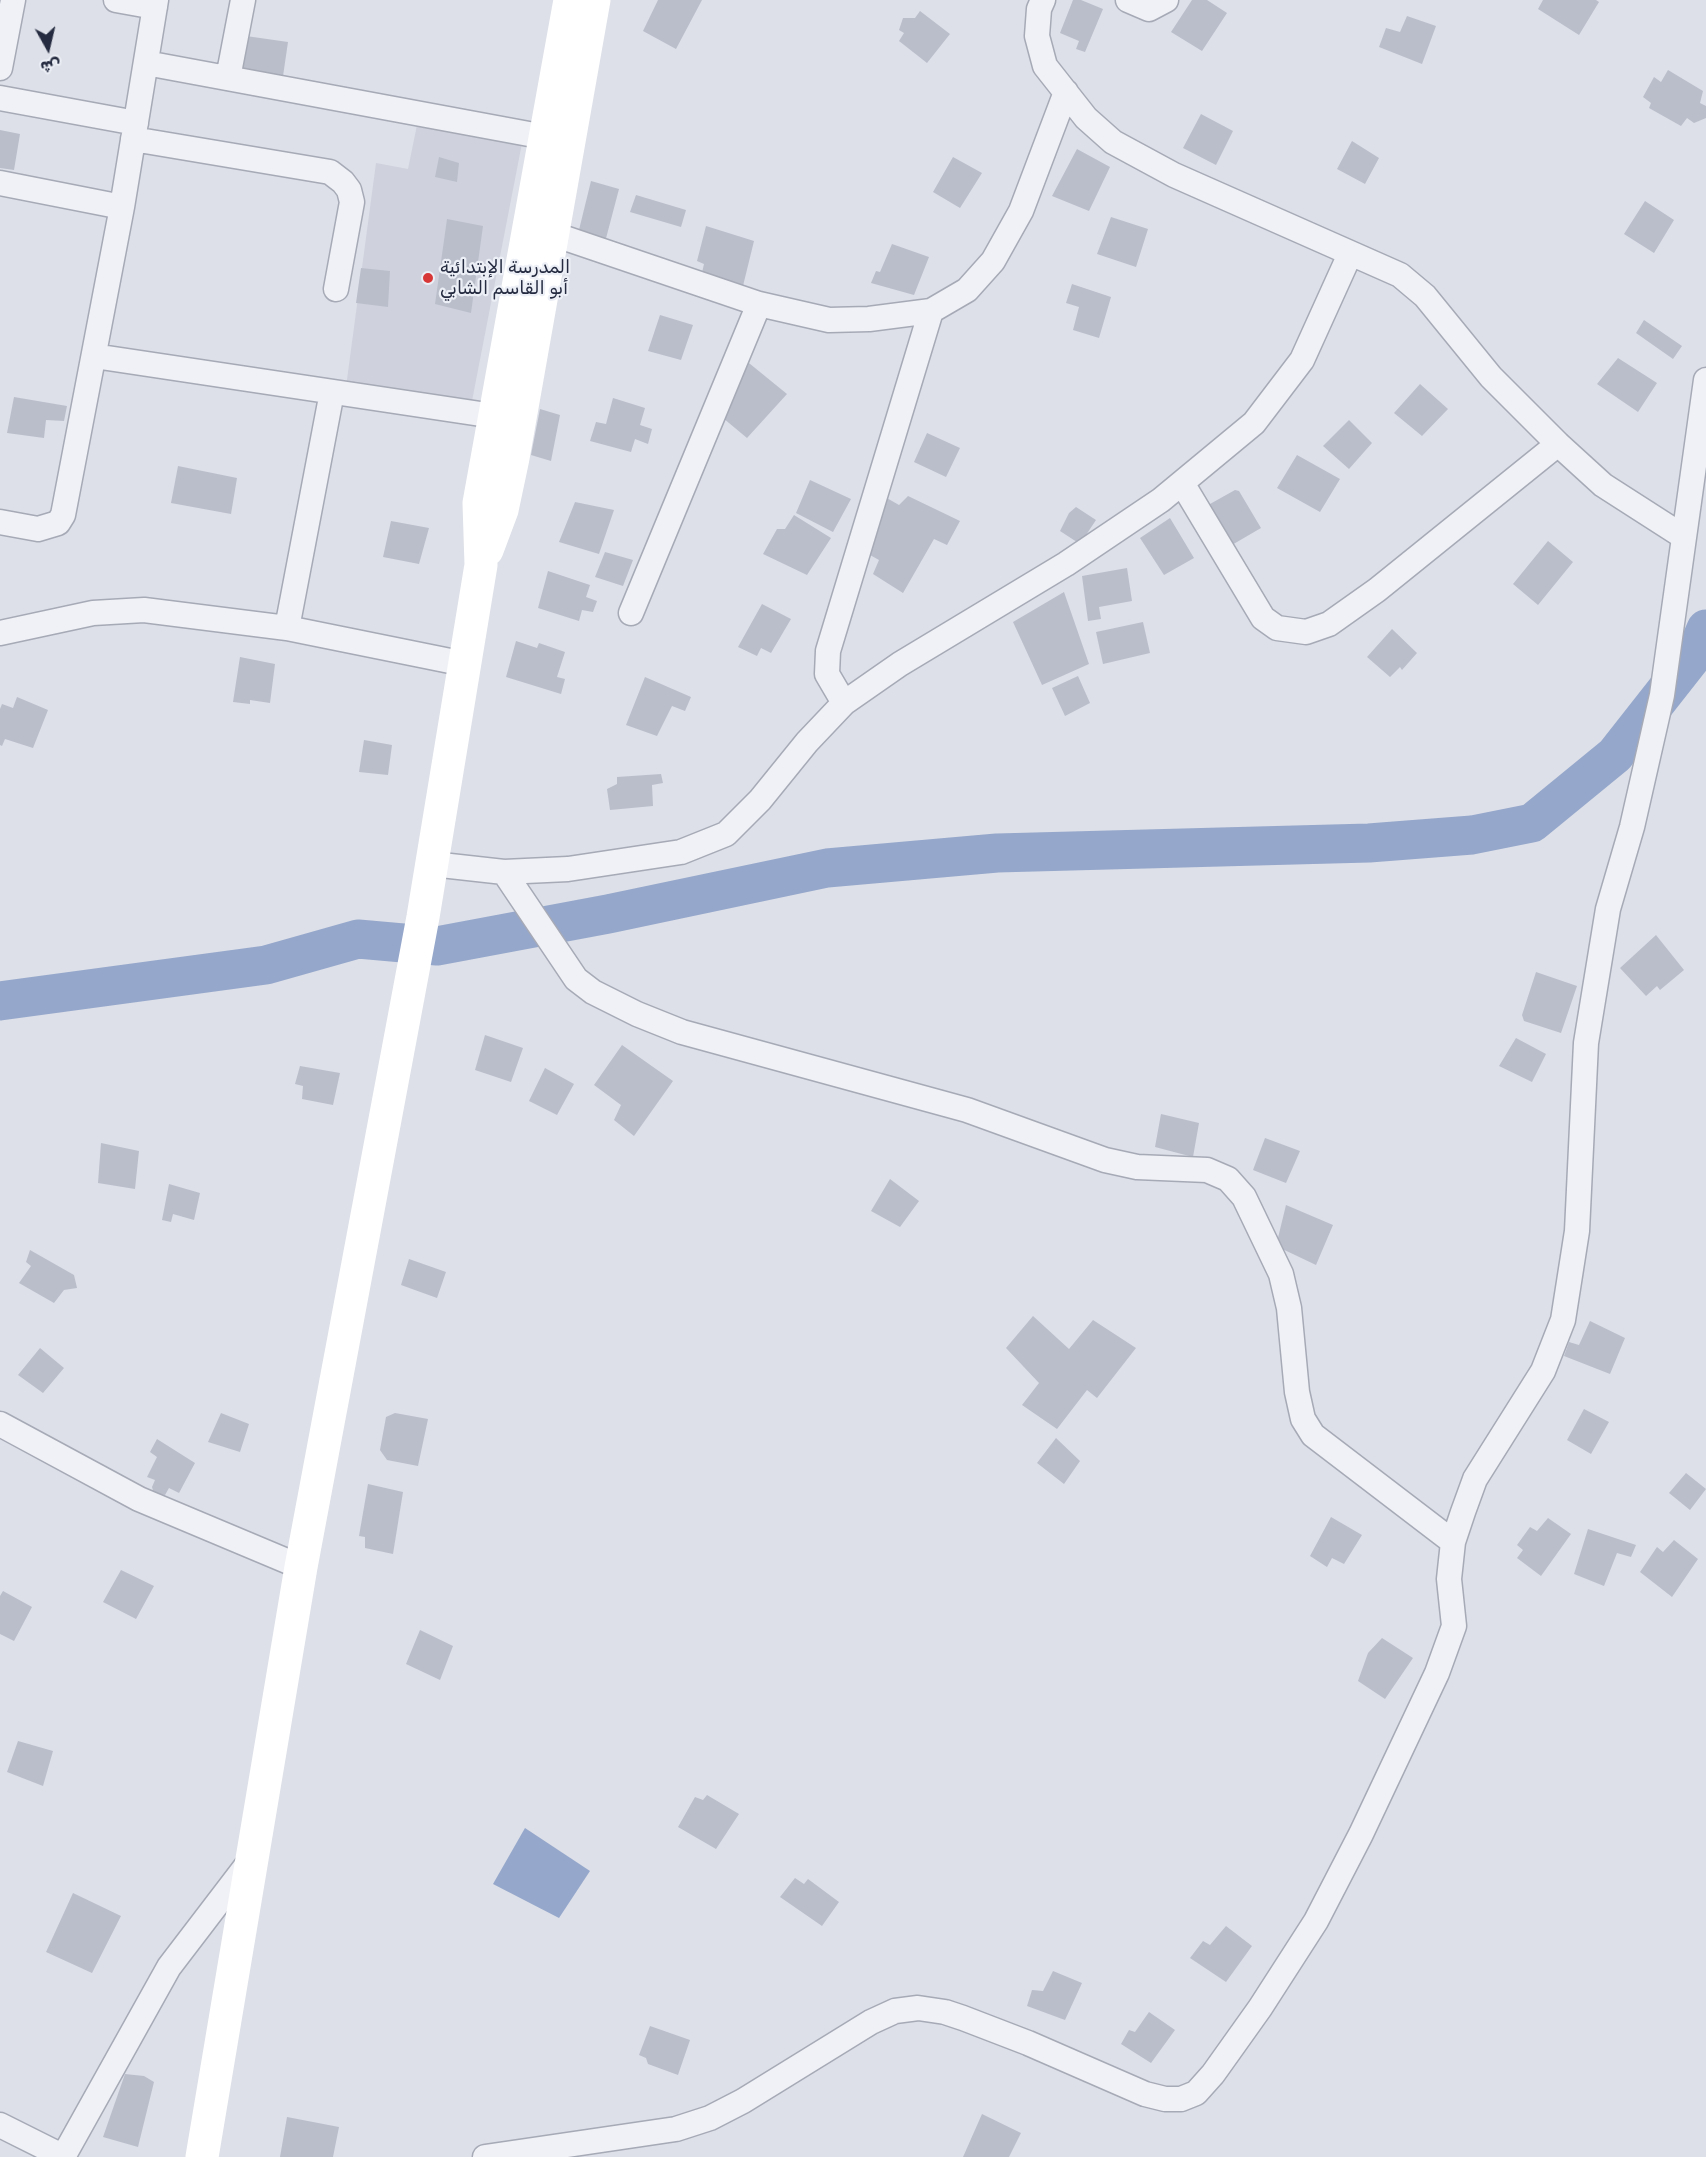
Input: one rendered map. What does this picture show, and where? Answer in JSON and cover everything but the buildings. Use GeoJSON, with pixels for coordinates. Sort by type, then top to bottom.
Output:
{"type":"FeatureCollection","features":[{"type":"Feature","properties":{"kind":"main road"},"geometry":{"type":"LineString","coordinates":[[202,2157],[301,1567],[423,917],[481,565],[479,503],[570,0]]}},
{"type":"Feature","properties":{"kind":"main road"},"geometry":{"type":"LineString","coordinates":[[481,565],[502,510],[594,0]]}},
{"type":"Feature","properties":{"kind":"street"},"geometry":{"type":"LineString","coordinates":[[0,68],[13,0]]}},
{"type":"Feature","properties":{"kind":"street"},"geometry":{"type":"LineString","coordinates":[[0,522],[38,529],[58,523],[63,515],[122,207],[156,3],[116,0]]}},
{"type":"Feature","properties":{"kind":"street"},"geometry":{"type":"LineString","coordinates":[[228,78],[243,0]]}},
{"type":"Feature","properties":{"kind":"street"},"geometry":{"type":"LineString","coordinates":[[1043,0],[1039,9],[1037,36],[1045,66],[1086,118],[1113,142],[1174,175],[1400,274],[1425,296],[1491,377],[1558,444],[1603,484],[1684,537]]}},
{"type":"Feature","properties":{"kind":"street"},"geometry":{"type":"LineString","coordinates":[[1128,0],[1149,9],[1166,0]]}},
{"type":"Feature","properties":{"kind":"street"},"geometry":{"type":"LineString","coordinates":[[146,63],[545,137]]}},
{"type":"Feature","properties":{"kind":"street"},"geometry":{"type":"LineString","coordinates":[[553,234],[759,304],[829,320],[869,320],[932,311],[967,290],[993,261],[1021,211],[1066,92]]}},
{"type":"Feature","properties":{"kind":"street"},"geometry":{"type":"LineString","coordinates":[[0,98],[134,131],[330,172],[349,190],[351,202],[336,289]]}},
{"type":"Feature","properties":{"kind":"street"},"geometry":{"type":"LineString","coordinates":[[0,183],[122,207]]}},
{"type":"Feature","properties":{"kind":"street"},"geometry":{"type":"LineString","coordinates":[[432,864],[504,872],[568,869],[681,852],[726,834],[760,800],[807,742],[844,704],[900,664],[1066,564],[1182,483],[1254,423],[1302,360],[1350,254]]}},
{"type":"Feature","properties":{"kind":"street"},"geometry":{"type":"LineString","coordinates":[[631,613],[759,304]]}},
{"type":"Feature","properties":{"kind":"street"},"geometry":{"type":"LineString","coordinates":[[844,704],[827,674],[828,651],[932,311]]}},
{"type":"Feature","properties":{"kind":"street"},"geometry":{"type":"LineString","coordinates":[[94,356],[494,416]]}},
{"type":"Feature","properties":{"kind":"street"},"geometry":{"type":"LineString","coordinates":[[485,2157],[676,2129],[710,2118],[743,2101],[871,2022],[895,2012],[918,2008],[945,2012],[985,2026],[1144,2094],[1165,2099],[1181,2099],[1196,2093],[1213,2074],[1260,2008],[1316,1921],[1362,1834],[1450,1640],[1454,1626],[1449,1579],[1453,1542],[1475,1479],[1543,1371],[1563,1320],[1577,1231],[1586,1043],[1608,909],[1632,827],[1662,695],[1706,381]]}},
{"type":"Feature","properties":{"kind":"street"},"geometry":{"type":"LineString","coordinates":[[287,628],[332,392]]}},
{"type":"Feature","properties":{"kind":"street"},"geometry":{"type":"LineString","coordinates":[[1182,483],[1263,618],[1277,628],[1306,632],[1329,624],[1377,590],[1558,444]]}},
{"type":"Feature","properties":{"kind":"street"},"geometry":{"type":"LineString","coordinates":[[0,633],[93,613],[144,610],[287,628],[465,664]]}},
{"type":"Feature","properties":{"kind":"street"},"geometry":{"type":"LineString","coordinates":[[504,872],[576,979],[593,992],[638,1014],[693,1035],[967,1110],[1105,1160],[1137,1167],[1207,1170],[1228,1179],[1244,1197],[1269,1244],[1281,1274],[1289,1308],[1303,1419],[1313,1435],[1453,1542]]}},
{"type":"Feature","properties":{"kind":"street"},"geometry":{"type":"LineString","coordinates":[[0,1424],[139,1499],[301,1567]]}},
{"type":"Feature","properties":{"kind":"street"},"geometry":{"type":"LineString","coordinates":[[0,2125],[63,2157],[169,1967],[254,1857]]}},
{"type":"Feature","properties":{"kind":"shaded area","name":"المدرسة الإبتدائية أبو القاسم الشابي"},"geometry":{"type":"Polygon","coordinates":[[[418,120],[523,138],[472,401],[346,387],[376,163],[408,169],[418,120]]]}},
{"type":"Feature","properties":{"kind":"water"},"geometry":{"type":"Polygon","coordinates":[[[525,1828],[590,1871],[559,1918],[493,1884],[525,1828]]]}},
{"type":"Feature","properties":{"kind":"waterway"},"geometry":{"type":"LineString","coordinates":[[0,1001],[266,965],[358,939],[437,946],[608,914],[827,868],[997,853],[1369,843],[1472,835],[1532,823],[1615,755],[1696,652],[1706,629]]}},
{"type":"Feature","properties":{"kind":"place","name":"المدرسة الإبتدائية أبو القاسم الشابي"},"geometry":{"type":"Point","coordinates":[428,278]}}]}
